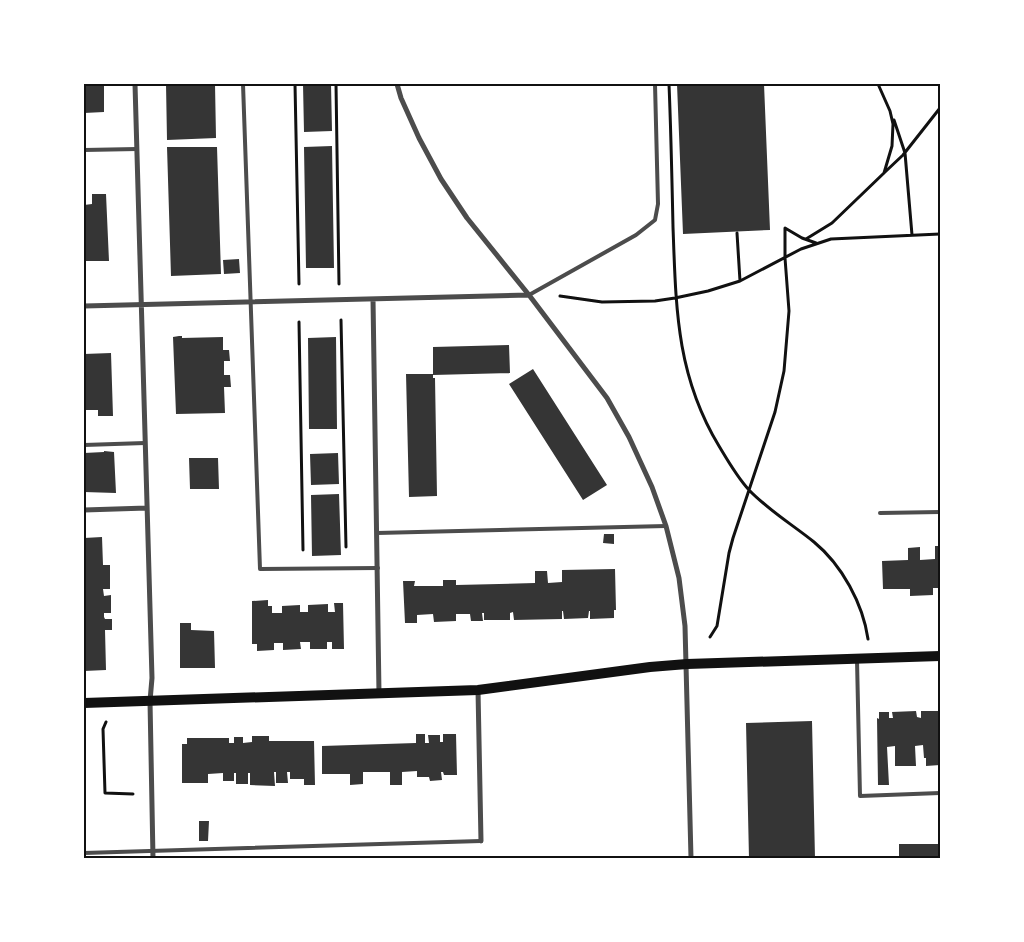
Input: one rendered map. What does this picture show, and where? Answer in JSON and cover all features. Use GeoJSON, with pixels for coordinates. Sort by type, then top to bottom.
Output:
{"type":"FeatureCollection","features":[{"type":"Feature","properties":{"kind":"main road"},"geometry":{"type":"LineString","coordinates":[[84,703],[478,690],[650,667],[687,664],[940,656]]}},
{"type":"Feature","properties":{"kind":"street"},"geometry":{"type":"LineString","coordinates":[[135,84],[152,678],[150,701],[153,858]]}},
{"type":"Feature","properties":{"kind":"street"},"geometry":{"type":"LineString","coordinates":[[397,84],[401,98],[440,179],[467,218],[529,295],[607,398],[633,445],[652,488],[666,526],[679,578],[685,626],[691,858]]}},
{"type":"Feature","properties":{"kind":"street"},"geometry":{"type":"LineString","coordinates":[[84,306],[529,295]]}},
{"type":"Feature","properties":{"kind":"street"},"geometry":{"type":"LineString","coordinates":[[373,299],[379,693]]}},
{"type":"Feature","properties":{"kind":"street"},"geometry":{"type":"LineString","coordinates":[[84,510],[147,508]]}},
{"type":"Feature","properties":{"kind":"street"},"geometry":{"type":"LineString","coordinates":[[478,690],[481,841]]}},
{"type":"Feature","properties":{"kind":"lane"},"geometry":{"type":"LineString","coordinates":[[243,84],[260,569],[378,568]]}},
{"type":"Feature","properties":{"kind":"lane"},"geometry":{"type":"LineString","coordinates":[[529,295],[636,235],[655,220],[658,204],[655,84]]}},
{"type":"Feature","properties":{"kind":"lane"},"geometry":{"type":"LineString","coordinates":[[84,150],[137,148]]}},
{"type":"Feature","properties":{"kind":"lane"},"geometry":{"type":"LineString","coordinates":[[84,444],[145,443]]}},
{"type":"Feature","properties":{"kind":"lane"},"geometry":{"type":"LineString","coordinates":[[880,513],[940,512]]}},
{"type":"Feature","properties":{"kind":"lane"},"geometry":{"type":"LineString","coordinates":[[377,533],[666,526]]}},
{"type":"Feature","properties":{"kind":"lane"},"geometry":{"type":"LineString","coordinates":[[856,658],[860,796],[940,793]]}},
{"type":"Feature","properties":{"kind":"lane"},"geometry":{"type":"LineString","coordinates":[[84,853],[481,841]]}},
{"type":"Feature","properties":{"kind":"path"},"geometry":{"type":"LineString","coordinates":[[295,84],[299,284]]}},
{"type":"Feature","properties":{"kind":"path"},"geometry":{"type":"LineString","coordinates":[[336,84],[339,284]]}},
{"type":"Feature","properties":{"kind":"path"},"geometry":{"type":"LineString","coordinates":[[669,84],[675,298],[681,348],[696,402],[718,445],[749,490],[780,518],[815,543],[825,553],[854,593],[862,610],[868,639]]}},
{"type":"Feature","properties":{"kind":"path"},"geometry":{"type":"LineString","coordinates":[[878,84],[905,153],[912,235]]}},
{"type":"Feature","properties":{"kind":"path"},"geometry":{"type":"LineString","coordinates":[[806,239],[832,223],[905,153],[940,108]]}},
{"type":"Feature","properties":{"kind":"path"},"geometry":{"type":"LineString","coordinates":[[884,173],[892,146],[893,124],[890,111]]}},
{"type":"Feature","properties":{"kind":"path"},"geometry":{"type":"LineString","coordinates":[[710,637],[717,626],[729,553],[775,412],[784,371],[789,311],[785,228],[816,243]]}},
{"type":"Feature","properties":{"kind":"path"},"geometry":{"type":"LineString","coordinates":[[737,233],[740,281]]}},
{"type":"Feature","properties":{"kind":"path"},"geometry":{"type":"LineString","coordinates":[[560,296],[602,302],[655,301],[675,298],[708,291],[740,281],[816,243],[840,237],[940,234]]}},
{"type":"Feature","properties":{"kind":"path"},"geometry":{"type":"LineString","coordinates":[[341,320],[346,548]]}},
{"type":"Feature","properties":{"kind":"path"},"geometry":{"type":"LineString","coordinates":[[299,322],[303,550]]}},
{"type":"Feature","properties":{"kind":"path"},"geometry":{"type":"LineString","coordinates":[[106,722],[103,729],[105,793],[132,794]]}},
{"type":"Feature","properties":{"kind":"building"},"geometry":{"type":"Polygon","coordinates":[[[104,84],[104,112],[84,113],[84,85],[104,84]]]}},
{"type":"Feature","properties":{"kind":"building"},"geometry":{"type":"Polygon","coordinates":[[[166,84],[215,84],[216,138],[167,140],[166,84]]]}},
{"type":"Feature","properties":{"kind":"building"},"geometry":{"type":"Polygon","coordinates":[[[303,84],[331,84],[332,131],[304,132],[303,84]]]}},
{"type":"Feature","properties":{"kind":"building"},"geometry":{"type":"Polygon","coordinates":[[[677,84],[764,84],[770,230],[683,234],[677,84]]]}},
{"type":"Feature","properties":{"kind":"building"},"geometry":{"type":"Polygon","coordinates":[[[332,146],[334,268],[306,268],[304,147],[332,146]]]}},
{"type":"Feature","properties":{"kind":"building"},"geometry":{"type":"Polygon","coordinates":[[[167,147],[217,147],[221,274],[171,276],[167,147]]]}},
{"type":"Feature","properties":{"kind":"building"},"geometry":{"type":"Polygon","coordinates":[[[92,194],[106,194],[109,261],[84,261],[84,205],[92,204],[92,194]]]}},
{"type":"Feature","properties":{"kind":"building"},"geometry":{"type":"Polygon","coordinates":[[[239,259],[240,273],[224,274],[223,260],[239,259]]]}},
{"type":"Feature","properties":{"kind":"building"},"geometry":{"type":"Polygon","coordinates":[[[182,336],[182,338],[223,337],[223,350],[229,350],[230,361],[224,361],[224,375],[230,375],[231,387],[224,387],[225,413],[176,414],[173,337],[182,336]]]}},
{"type":"Feature","properties":{"kind":"building"},"geometry":{"type":"Polygon","coordinates":[[[336,337],[337,429],[309,429],[308,338],[336,337]]]}},
{"type":"Feature","properties":{"kind":"building"},"geometry":{"type":"Polygon","coordinates":[[[509,345],[510,373],[433,375],[433,347],[509,345]]]}},
{"type":"Feature","properties":{"kind":"building"},"geometry":{"type":"Polygon","coordinates":[[[111,353],[113,416],[98,416],[98,410],[86,410],[86,406],[84,406],[84,354],[111,353]]]}},
{"type":"Feature","properties":{"kind":"building"},"geometry":{"type":"Polygon","coordinates":[[[533,369],[607,485],[583,500],[509,384],[533,369]]]}},
{"type":"Feature","properties":{"kind":"building"},"geometry":{"type":"Polygon","coordinates":[[[406,374],[433,374],[433,378],[435,378],[437,496],[409,497],[406,374]]]}},
{"type":"Feature","properties":{"kind":"building"},"geometry":{"type":"Polygon","coordinates":[[[114,452],[116,493],[84,492],[84,453],[114,452]]]}},
{"type":"Feature","properties":{"kind":"building"},"geometry":{"type":"Polygon","coordinates":[[[338,453],[339,484],[311,485],[310,454],[338,453]]]}},
{"type":"Feature","properties":{"kind":"building"},"geometry":{"type":"Polygon","coordinates":[[[189,458],[218,458],[219,489],[190,489],[189,458]]]}},
{"type":"Feature","properties":{"kind":"building"},"geometry":{"type":"Polygon","coordinates":[[[339,494],[341,555],[312,556],[311,495],[339,494]]]}},
{"type":"Feature","properties":{"kind":"building"},"geometry":{"type":"Polygon","coordinates":[[[604,534],[614,534],[614,544],[603,543],[604,534]]]}},
{"type":"Feature","properties":{"kind":"building"},"geometry":{"type":"Polygon","coordinates":[[[102,537],[103,565],[110,565],[110,589],[103,589],[104,596],[111,595],[111,613],[104,613],[104,617],[105,619],[112,619],[112,630],[105,630],[106,670],[84,671],[84,538],[102,537]]]}},
{"type":"Feature","properties":{"kind":"building"},"geometry":{"type":"Polygon","coordinates":[[[935,546],[940,546],[940,588],[933,588],[933,595],[910,596],[910,589],[883,589],[882,561],[908,560],[908,548],[920,547],[920,560],[935,559],[935,546]]]}},
{"type":"Feature","properties":{"kind":"building"},"geometry":{"type":"Polygon","coordinates":[[[615,569],[616,610],[614,610],[614,618],[590,619],[589,611],[588,618],[564,619],[562,611],[562,619],[514,620],[513,612],[510,613],[510,620],[484,620],[484,613],[482,613],[483,621],[471,621],[470,614],[456,614],[456,621],[434,622],[433,614],[417,615],[417,623],[405,623],[403,581],[415,581],[414,586],[443,586],[443,580],[456,580],[456,585],[535,583],[535,571],[547,571],[548,583],[562,582],[562,570],[615,569]]]}},
{"type":"Feature","properties":{"kind":"building"},"geometry":{"type":"Polygon","coordinates":[[[268,600],[268,606],[272,606],[272,613],[282,613],[282,606],[300,605],[300,612],[308,612],[308,605],[328,604],[328,612],[335,612],[334,603],[343,603],[344,649],[332,649],[332,642],[327,642],[327,649],[310,649],[310,642],[300,642],[301,649],[283,650],[283,643],[274,643],[274,650],[257,651],[257,644],[252,644],[252,601],[268,600]]]}},
{"type":"Feature","properties":{"kind":"building"},"geometry":{"type":"Polygon","coordinates":[[[180,623],[191,623],[191,630],[214,631],[215,668],[180,668],[180,623]]]}},
{"type":"Feature","properties":{"kind":"building"},"geometry":{"type":"Polygon","coordinates":[[[916,711],[917,717],[921,718],[921,711],[940,711],[940,765],[926,766],[923,745],[915,746],[916,766],[895,766],[895,746],[887,747],[889,785],[878,785],[877,718],[879,719],[879,712],[889,712],[889,718],[893,718],[892,712],[916,711]]]}},
{"type":"Feature","properties":{"kind":"building"},"geometry":{"type":"Polygon","coordinates":[[[812,721],[815,858],[749,858],[746,723],[812,721]]]}},
{"type":"Feature","properties":{"kind":"building"},"geometry":{"type":"Polygon","coordinates":[[[416,734],[425,734],[425,743],[429,743],[428,735],[440,735],[440,742],[443,742],[443,734],[456,734],[457,775],[444,775],[441,772],[442,780],[430,781],[429,777],[417,777],[417,771],[402,772],[402,785],[390,785],[390,772],[363,772],[363,784],[350,785],[350,774],[322,774],[322,746],[416,743],[416,734]]]}},
{"type":"Feature","properties":{"kind":"building"},"geometry":{"type":"Polygon","coordinates":[[[252,736],[269,736],[269,741],[314,741],[315,785],[304,785],[304,779],[290,779],[290,772],[287,772],[288,783],[276,783],[276,772],[274,772],[275,786],[250,785],[250,773],[248,773],[248,784],[236,784],[236,773],[234,773],[234,781],[223,781],[223,773],[208,774],[208,783],[182,783],[182,744],[187,744],[187,738],[229,738],[229,743],[234,743],[234,737],[243,737],[243,743],[252,742],[252,736]]]}},
{"type":"Feature","properties":{"kind":"building"},"geometry":{"type":"Polygon","coordinates":[[[199,821],[209,821],[208,841],[199,841],[199,821]]]}},
{"type":"Feature","properties":{"kind":"building"},"geometry":{"type":"Polygon","coordinates":[[[899,844],[940,844],[940,858],[899,858],[899,844]]]}}]}
